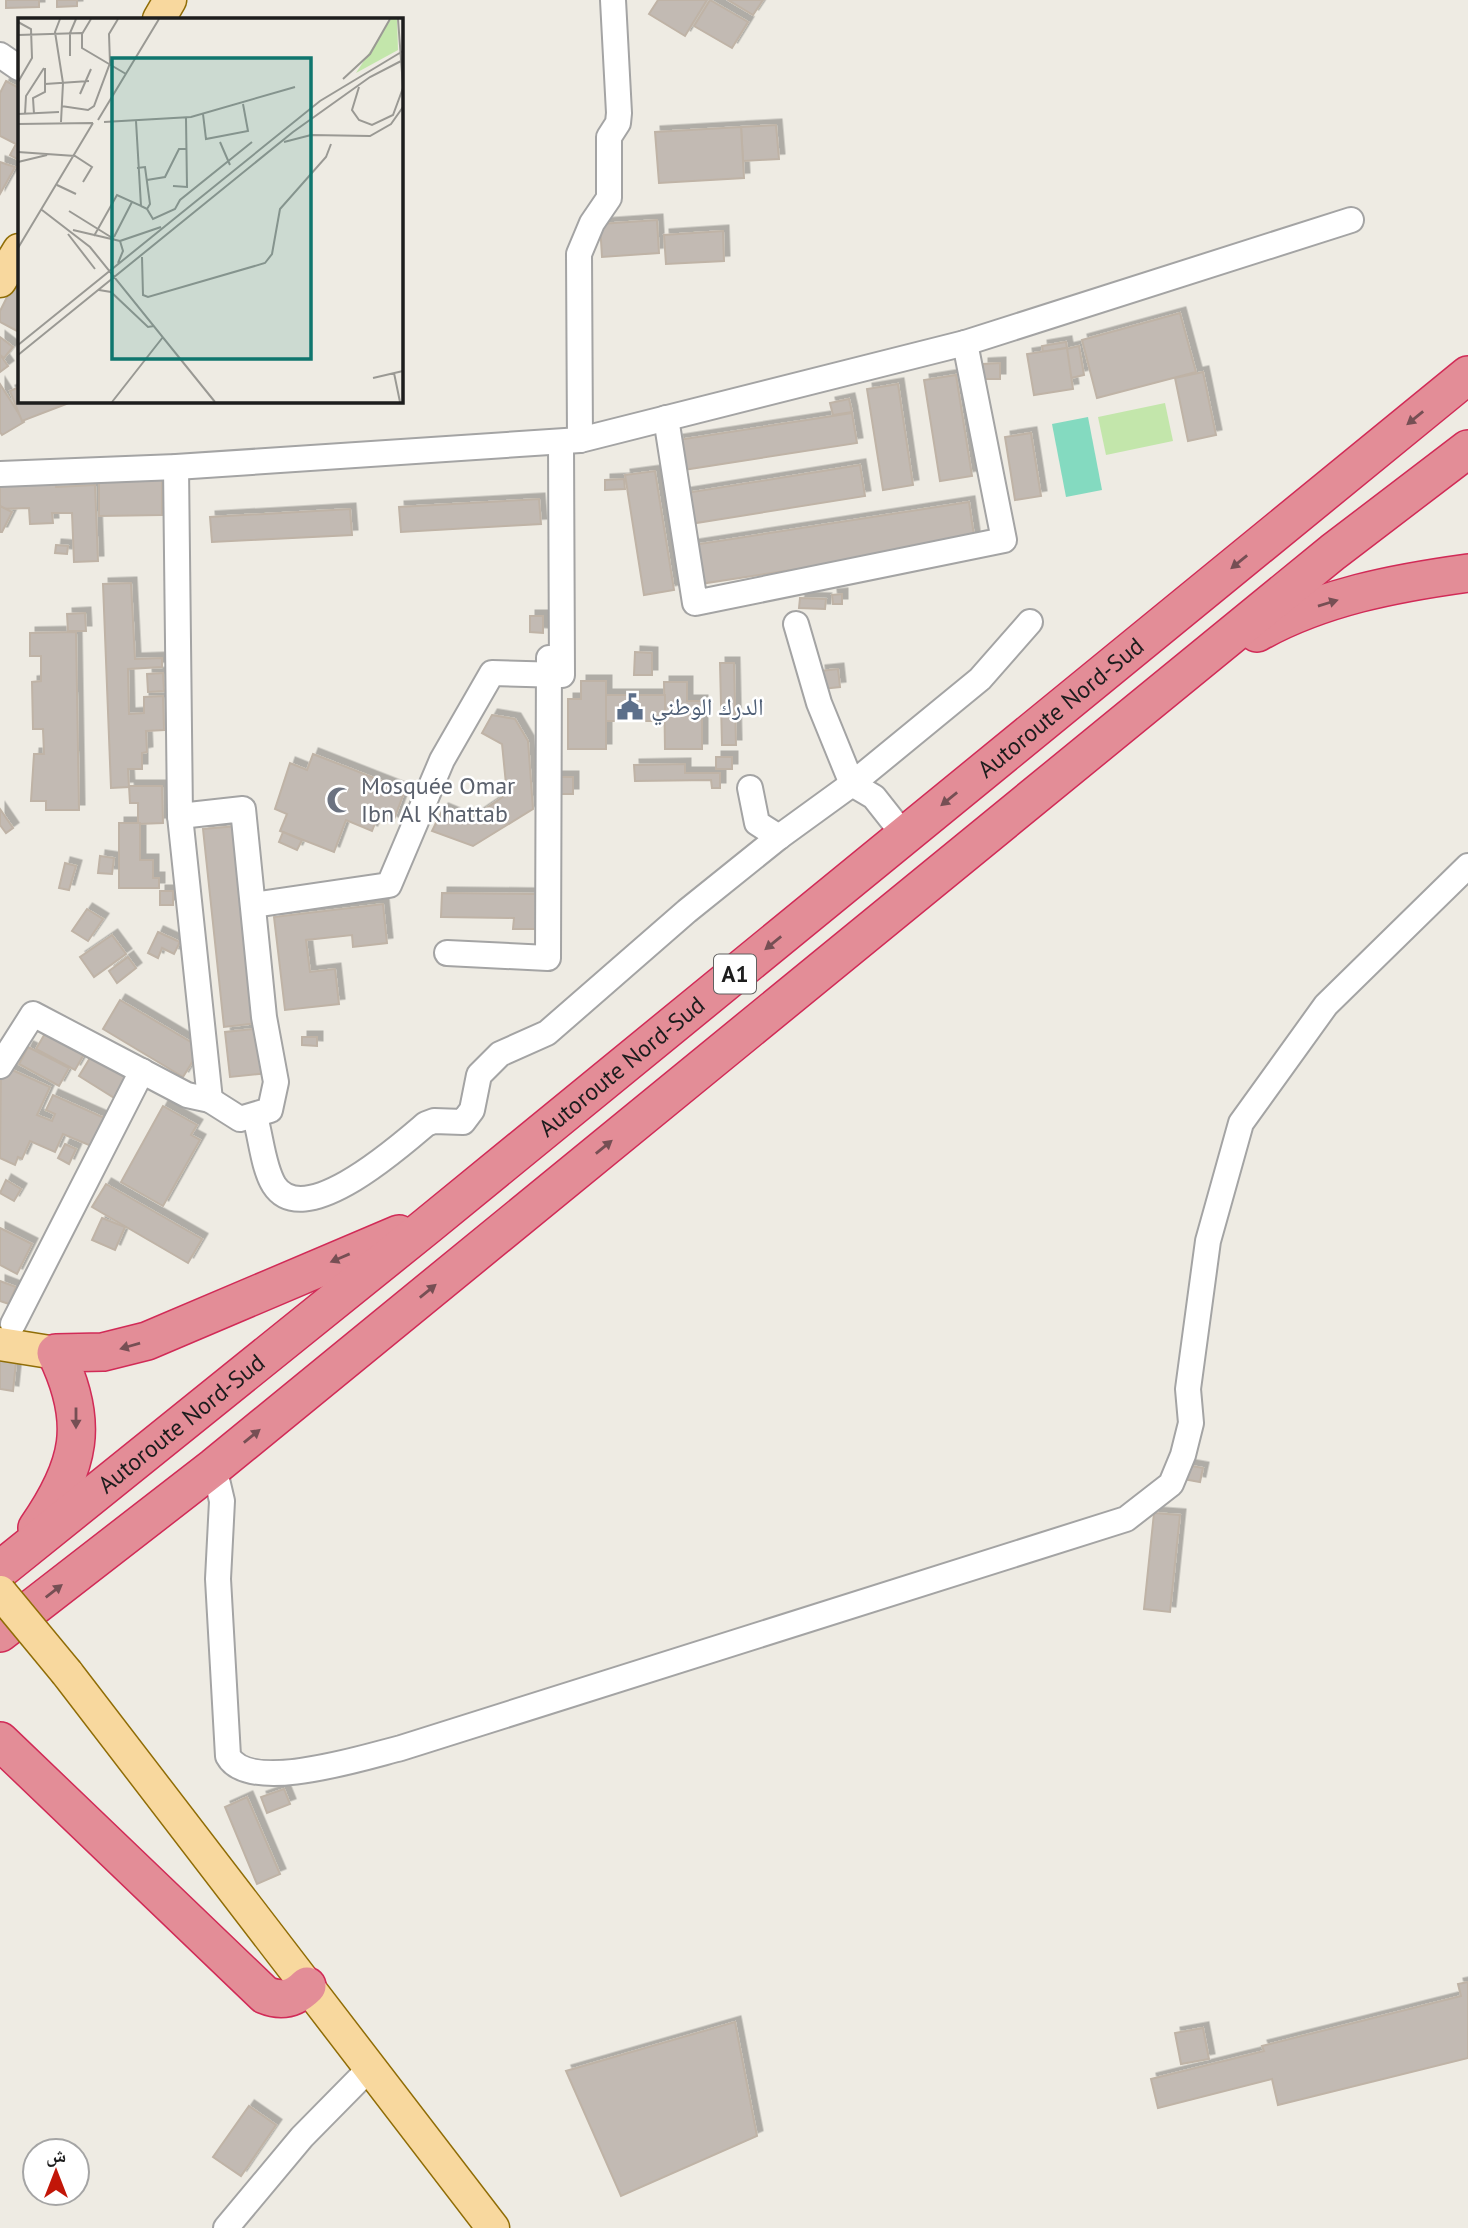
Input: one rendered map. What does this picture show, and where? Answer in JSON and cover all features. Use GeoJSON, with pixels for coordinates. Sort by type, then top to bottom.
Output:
{"type":"FeatureCollection","features":[{"type":"Feature","properties":{"kind":"highway","name":"Autoroute Nord-Sud"},"geometry":{"type":"LineString","coordinates":[[8,1563],[427,1226],[1468,375]]}},
{"type":"Feature","properties":{"kind":"highway","name":"Autoroute Nord-Sud"},"geometry":{"type":"LineString","coordinates":[[0,1633],[214,1467],[1333,552],[1468,449]]}},
{"type":"Feature","properties":{"kind":"highway"},"geometry":{"type":"LineString","coordinates":[[1180,677],[1285,617],[1401,582],[1468,573]]}},
{"type":"Feature","properties":{"kind":"highway"},"geometry":{"type":"LineString","coordinates":[[8,1563],[63,1487],[72,1463],[76,1405],[56,1353],[103,1352],[147,1341],[398,1234],[427,1226]]}},
{"type":"Feature","properties":{"kind":"highway"},"geometry":{"type":"LineString","coordinates":[[0,1741],[265,1995],[283,2000],[300,1993],[307,1986]]}},
{"type":"Feature","properties":{"kind":"main road"},"geometry":{"type":"LineString","coordinates":[[160,18],[170,0]]}},
{"type":"Feature","properties":{"kind":"main road"},"geometry":{"type":"LineString","coordinates":[[0,281],[18,252]]}},
{"type":"Feature","properties":{"kind":"main road"},"geometry":{"type":"LineString","coordinates":[[6,1333],[56,1353]]}},
{"type":"Feature","properties":{"kind":"main road"},"geometry":{"type":"LineString","coordinates":[[0,1591],[67,1674],[493,2228]]}},
{"type":"Feature","properties":{"kind":"street"},"geometry":{"type":"LineString","coordinates":[[254,905],[389,885],[442,760],[492,673],[562,675],[563,442],[579,254],[592,223],[609,198],[609,137],[618,123],[613,0]]}},
{"type":"Feature","properties":{"kind":"street"},"geometry":{"type":"LineString","coordinates":[[0,55],[18,67]]}},
{"type":"Feature","properties":{"kind":"street"},"geometry":{"type":"LineString","coordinates":[[0,474],[176,467],[563,442],[965,343],[1351,220]]}},
{"type":"Feature","properties":{"kind":"street"},"geometry":{"type":"LineString","coordinates":[[666,418],[695,603],[1004,540],[965,343]]}},
{"type":"Feature","properties":{"kind":"street"},"geometry":{"type":"LineString","coordinates":[[176,467],[180,816],[210,1100]]}},
{"type":"Feature","properties":{"kind":"street"},"geometry":{"type":"LineString","coordinates":[[255,1117],[273,1184],[283,1195],[314,1198],[372,1170],[426,1124],[434,1121],[463,1122],[472,1110],[479,1075],[500,1054],[547,1033],[687,911],[779,837],[852,785],[980,679],[1030,622]]}},
{"type":"Feature","properties":{"kind":"street"},"geometry":{"type":"LineString","coordinates":[[796,624],[819,703],[852,785],[874,797],[904,835]]}},
{"type":"Feature","properties":{"kind":"street"},"geometry":{"type":"LineString","coordinates":[[447,953],[548,958],[549,673]]}},
{"type":"Feature","properties":{"kind":"street"},"geometry":{"type":"LineString","coordinates":[[750,788],[757,823],[779,837]]}},
{"type":"Feature","properties":{"kind":"street"},"geometry":{"type":"LineString","coordinates":[[0,1066],[33,1014],[187,1095],[210,1100],[240,1119],[255,1117],[270,1110],[276,1082],[264,1017],[243,809],[180,816]]}},
{"type":"Feature","properties":{"kind":"street"},"geometry":{"type":"LineString","coordinates":[[214,1467],[222,1501],[218,1579],[228,1756],[231,1762],[262,1772],[302,1772],[401,1748],[1126,1519],[1171,1484],[1182,1455],[1191,1423],[1188,1390],[1208,1241],[1241,1123],[1326,1005],[1468,866]]}},
{"type":"Feature","properties":{"kind":"street"},"geometry":{"type":"LineString","coordinates":[[6,1333],[142,1071]]}},
{"type":"Feature","properties":{"kind":"street"},"geometry":{"type":"LineString","coordinates":[[226,2228],[302,2137],[371,2067]]}},
{"type":"Feature","properties":{"kind":"green space"},"geometry":{"type":"Polygon","coordinates":[[[1165,403],[1173,441],[1106,455],[1098,417],[1165,403]]]}},
{"type":"Feature","properties":{"kind":"green space"},"geometry":{"type":"Polygon","coordinates":[[[1088,417],[1102,490],[1066,497],[1052,424],[1088,417]]]}},
{"type":"Feature","properties":{"kind":"building"},"geometry":{"type":"Polygon","coordinates":[[[6,0],[39,0],[39,7],[6,8],[6,0]]]}},
{"type":"Feature","properties":{"kind":"building"},"geometry":{"type":"Polygon","coordinates":[[[57,0],[77,0],[77,6],[57,7],[57,0]]]}},
{"type":"Feature","properties":{"kind":"building"},"geometry":{"type":"Polygon","coordinates":[[[658,0],[707,0],[685,36],[649,14],[658,0]]]}},
{"type":"Feature","properties":{"kind":"building"},"geometry":{"type":"Polygon","coordinates":[[[710,0],[748,22],[732,48],[694,26],[710,0]]]}},
{"type":"Feature","properties":{"kind":"building"},"geometry":{"type":"Polygon","coordinates":[[[728,0],[763,0],[753,15],[728,0]]]}},
{"type":"Feature","properties":{"kind":"building"},"geometry":{"type":"Polygon","coordinates":[[[6,81],[18,87],[18,159],[10,155],[16,144],[0,136],[0,93],[6,81]]]}},
{"type":"Feature","properties":{"kind":"building"},"geometry":{"type":"Polygon","coordinates":[[[776,125],[779,159],[743,161],[741,127],[776,125]]]}},
{"type":"Feature","properties":{"kind":"building"},"geometry":{"type":"Polygon","coordinates":[[[741,127],[744,178],[659,183],[655,132],[741,127]]]}},
{"type":"Feature","properties":{"kind":"building"},"geometry":{"type":"Polygon","coordinates":[[[0,162],[15,167],[0,194],[0,162]]]}},
{"type":"Feature","properties":{"kind":"building"},"geometry":{"type":"Polygon","coordinates":[[[657,220],[659,253],[602,257],[600,224],[657,220]]]}},
{"type":"Feature","properties":{"kind":"building"},"geometry":{"type":"Polygon","coordinates":[[[723,231],[724,261],[666,264],[664,235],[723,231]]]}},
{"type":"Feature","properties":{"kind":"building"},"geometry":{"type":"Polygon","coordinates":[[[14,283],[18,285],[18,331],[0,322],[0,311],[14,283]]]}},
{"type":"Feature","properties":{"kind":"building"},"geometry":{"type":"Polygon","coordinates":[[[1180,313],[1196,372],[1097,398],[1082,340],[1180,313]]]}},
{"type":"Feature","properties":{"kind":"building"},"geometry":{"type":"Polygon","coordinates":[[[0,337],[13,347],[4,358],[0,355],[0,337]]]}},
{"type":"Feature","properties":{"kind":"building"},"geometry":{"type":"Polygon","coordinates":[[[1066,342],[1067,348],[1043,352],[1042,346],[1066,342]]]}},
{"type":"Feature","properties":{"kind":"building"},"geometry":{"type":"Polygon","coordinates":[[[1079,346],[1084,375],[1071,378],[1066,349],[1079,346]]]}},
{"type":"Feature","properties":{"kind":"building"},"geometry":{"type":"Polygon","coordinates":[[[1067,348],[1073,389],[1034,395],[1027,354],[1067,348]]]}},
{"type":"Feature","properties":{"kind":"building"},"geometry":{"type":"Polygon","coordinates":[[[0,357],[8,366],[0,372],[0,357]]]}},
{"type":"Feature","properties":{"kind":"building"},"geometry":{"type":"Polygon","coordinates":[[[1000,363],[1000,379],[983,379],[983,364],[1000,363]]]}},
{"type":"Feature","properties":{"kind":"building"},"geometry":{"type":"Polygon","coordinates":[[[1203,372],[1216,435],[1188,441],[1175,378],[1203,372]]]}},
{"type":"Feature","properties":{"kind":"building"},"geometry":{"type":"Polygon","coordinates":[[[956,375],[972,476],[940,481],[924,380],[956,375]]]}},
{"type":"Feature","properties":{"kind":"building"},"geometry":{"type":"Polygon","coordinates":[[[0,384],[24,422],[2,435],[0,432],[0,384]]]}},
{"type":"Feature","properties":{"kind":"building"},"geometry":{"type":"Polygon","coordinates":[[[898,384],[913,485],[883,490],[867,389],[898,384]]]}},
{"type":"Feature","properties":{"kind":"building"},"geometry":{"type":"Polygon","coordinates":[[[18,387],[18,402],[71,402],[22,421],[10,391],[18,387]]]}},
{"type":"Feature","properties":{"kind":"building"},"geometry":{"type":"Polygon","coordinates":[[[849,399],[852,412],[833,415],[830,403],[849,399]]]}},
{"type":"Feature","properties":{"kind":"building"},"geometry":{"type":"Polygon","coordinates":[[[852,413],[857,443],[683,470],[678,440],[852,413]]]}},
{"type":"Feature","properties":{"kind":"building"},"geometry":{"type":"Polygon","coordinates":[[[1031,433],[1041,496],[1015,500],[1005,437],[1031,433]]]}},
{"type":"Feature","properties":{"kind":"building"},"geometry":{"type":"Polygon","coordinates":[[[860,465],[865,496],[690,524],[686,493],[860,465]]]}},
{"type":"Feature","properties":{"kind":"building"},"geometry":{"type":"Polygon","coordinates":[[[655,471],[674,590],[644,595],[625,475],[655,471]]]}},
{"type":"Feature","properties":{"kind":"building"},"geometry":{"type":"Polygon","coordinates":[[[162,478],[162,515],[99,516],[99,479],[162,478]]]}},
{"type":"Feature","properties":{"kind":"building"},"geometry":{"type":"Polygon","coordinates":[[[624,479],[625,489],[605,490],[605,480],[624,479]]]}},
{"type":"Feature","properties":{"kind":"building"},"geometry":{"type":"Polygon","coordinates":[[[56,480],[56,487],[95,485],[98,561],[74,562],[72,513],[52,513],[53,523],[30,524],[29,508],[0,509],[0,482],[56,480]]]}},
{"type":"Feature","properties":{"kind":"building"},"geometry":{"type":"Polygon","coordinates":[[[539,499],[541,524],[401,532],[399,507],[539,499]]]}},
{"type":"Feature","properties":{"kind":"building"},"geometry":{"type":"Polygon","coordinates":[[[969,502],[975,542],[700,584],[693,545],[969,502]]]}},
{"type":"Feature","properties":{"kind":"building"},"geometry":{"type":"Polygon","coordinates":[[[0,506],[12,512],[2,532],[0,532],[0,506]]]}},
{"type":"Feature","properties":{"kind":"building"},"geometry":{"type":"Polygon","coordinates":[[[350,509],[352,535],[212,542],[210,517],[350,509]]]}},
{"type":"Feature","properties":{"kind":"building"},"geometry":{"type":"Polygon","coordinates":[[[56,545],[68,546],[67,554],[55,553],[56,545]]]}},
{"type":"Feature","properties":{"kind":"building"},"geometry":{"type":"Polygon","coordinates":[[[131,583],[135,659],[162,658],[162,667],[128,669],[129,714],[144,713],[144,697],[163,696],[164,730],[146,731],[147,752],[142,753],[142,769],[128,769],[129,787],[111,788],[103,584],[131,583]]]}},
{"type":"Feature","properties":{"kind":"building"},"geometry":{"type":"Polygon","coordinates":[[[842,594],[842,604],[833,604],[832,595],[842,594]]]}},
{"type":"Feature","properties":{"kind":"building"},"geometry":{"type":"Polygon","coordinates":[[[800,598],[826,599],[825,609],[799,608],[800,598]]]}},
{"type":"Feature","properties":{"kind":"building"},"geometry":{"type":"Polygon","coordinates":[[[85,613],[86,631],[68,631],[67,614],[85,613]]]}},
{"type":"Feature","properties":{"kind":"building"},"geometry":{"type":"Polygon","coordinates":[[[530,616],[543,616],[543,633],[530,632],[530,616]]]}},
{"type":"Feature","properties":{"kind":"building"},"geometry":{"type":"Polygon","coordinates":[[[76,632],[79,810],[46,810],[46,801],[31,801],[34,754],[44,754],[43,729],[33,729],[32,682],[41,681],[41,656],[30,656],[30,633],[76,632]]]}},
{"type":"Feature","properties":{"kind":"building"},"geometry":{"type":"Polygon","coordinates":[[[635,652],[652,653],[652,675],[634,675],[635,652]]]}},
{"type":"Feature","properties":{"kind":"building"},"geometry":{"type":"Polygon","coordinates":[[[720,663],[734,663],[736,745],[722,745],[720,663]]]}},
{"type":"Feature","properties":{"kind":"building"},"geometry":{"type":"Polygon","coordinates":[[[838,669],[840,687],[822,689],[820,671],[838,669]]]}},
{"type":"Feature","properties":{"kind":"building"},"geometry":{"type":"Polygon","coordinates":[[[163,673],[164,691],[148,692],[147,674],[163,673]]]}},
{"type":"Feature","properties":{"kind":"building"},"geometry":{"type":"Polygon","coordinates":[[[581,681],[606,681],[606,749],[568,749],[568,699],[581,699],[581,681]]]}},
{"type":"Feature","properties":{"kind":"building"},"geometry":{"type":"Polygon","coordinates":[[[664,682],[687,682],[687,701],[702,701],[702,749],[665,749],[664,682]]]}},
{"type":"Feature","properties":{"kind":"building"},"geometry":{"type":"Polygon","coordinates":[[[606,695],[665,695],[665,721],[606,721],[606,695]]]}},
{"type":"Feature","properties":{"kind":"building"},"geometry":{"type":"Polygon","coordinates":[[[492,715],[515,719],[528,741],[533,809],[473,846],[432,831],[443,809],[469,820],[507,794],[502,744],[482,733],[492,715]]]}},
{"type":"Feature","properties":{"kind":"building","name":"Mosquée Omar Ibn Al Khattab"},"geometry":{"type":"Polygon","coordinates":[[[313,754],[405,790],[393,822],[378,816],[372,831],[346,820],[334,852],[280,831],[287,814],[275,809],[290,763],[307,770],[313,754]]]}},
{"type":"Feature","properties":{"kind":"building"},"geometry":{"type":"Polygon","coordinates":[[[716,757],[732,757],[732,769],[716,769],[716,757]]]}},
{"type":"Feature","properties":{"kind":"building"},"geometry":{"type":"Polygon","coordinates":[[[685,764],[685,773],[720,773],[720,788],[712,788],[711,780],[635,781],[634,765],[685,764]]]}},
{"type":"Feature","properties":{"kind":"building"},"geometry":{"type":"Polygon","coordinates":[[[557,777],[573,777],[573,794],[557,794],[557,777]]]}},
{"type":"Feature","properties":{"kind":"building"},"geometry":{"type":"Polygon","coordinates":[[[129,786],[162,786],[163,823],[138,824],[138,803],[130,803],[129,786]]]}},
{"type":"Feature","properties":{"kind":"building"},"geometry":{"type":"Polygon","coordinates":[[[0,809],[13,828],[6,833],[0,825],[0,809]]]}},
{"type":"Feature","properties":{"kind":"building"},"geometry":{"type":"Polygon","coordinates":[[[119,823],[140,823],[140,860],[153,860],[153,878],[159,878],[159,888],[119,888],[119,823]]]}},
{"type":"Feature","properties":{"kind":"building"},"geometry":{"type":"Polygon","coordinates":[[[238,826],[258,1023],[224,1027],[203,829],[238,826]]]}},
{"type":"Feature","properties":{"kind":"building"},"geometry":{"type":"Polygon","coordinates":[[[283,832],[302,840],[297,850],[279,842],[283,832]]]}},
{"type":"Feature","properties":{"kind":"building"},"geometry":{"type":"Polygon","coordinates":[[[100,856],[114,858],[112,874],[98,873],[100,856]]]}},
{"type":"Feature","properties":{"kind":"building"},"geometry":{"type":"Polygon","coordinates":[[[65,863],[76,866],[69,890],[59,888],[65,863]]]}},
{"type":"Feature","properties":{"kind":"building"},"geometry":{"type":"Polygon","coordinates":[[[160,891],[173,891],[173,905],[160,905],[160,891]]]}},
{"type":"Feature","properties":{"kind":"building"},"geometry":{"type":"Polygon","coordinates":[[[442,893],[537,894],[536,929],[513,929],[514,918],[441,917],[442,893]]]}},
{"type":"Feature","properties":{"kind":"building"},"geometry":{"type":"Polygon","coordinates":[[[383,904],[387,943],[353,947],[352,935],[306,940],[310,972],[335,969],[339,1004],[285,1010],[274,917],[383,904]]]}},
{"type":"Feature","properties":{"kind":"building"},"geometry":{"type":"Polygon","coordinates":[[[87,909],[103,919],[88,941],[72,931],[87,909]]]}},
{"type":"Feature","properties":{"kind":"building"},"geometry":{"type":"Polygon","coordinates":[[[158,932],[180,942],[174,954],[162,948],[158,958],[148,953],[158,932]]]}},
{"type":"Feature","properties":{"kind":"building"},"geometry":{"type":"Polygon","coordinates":[[[112,935],[126,954],[94,977],[80,957],[112,935]]]}},
{"type":"Feature","properties":{"kind":"building"},"geometry":{"type":"Polygon","coordinates":[[[128,957],[136,968],[117,983],[109,971],[128,957]]]}},
{"type":"Feature","properties":{"kind":"building"},"geometry":{"type":"Polygon","coordinates":[[[120,1000],[201,1048],[183,1077],[103,1029],[120,1000]]]}},
{"type":"Feature","properties":{"kind":"building"},"geometry":{"type":"Polygon","coordinates":[[[51,1023],[90,1044],[75,1070],[36,1049],[51,1023]]]}},
{"type":"Feature","properties":{"kind":"building"},"geometry":{"type":"Polygon","coordinates":[[[263,1028],[268,1073],[230,1077],[225,1032],[263,1028]]]}},
{"type":"Feature","properties":{"kind":"building"},"geometry":{"type":"Polygon","coordinates":[[[302,1037],[317,1037],[317,1046],[302,1045],[302,1037]]]}},
{"type":"Feature","properties":{"kind":"building"},"geometry":{"type":"Polygon","coordinates":[[[28,1047],[69,1068],[59,1086],[19,1064],[28,1047]]]}},
{"type":"Feature","properties":{"kind":"building"},"geometry":{"type":"Polygon","coordinates":[[[96,1048],[133,1070],[116,1099],[79,1076],[96,1048]]]}},
{"type":"Feature","properties":{"kind":"building"},"geometry":{"type":"Polygon","coordinates":[[[1,1065],[50,1087],[37,1115],[52,1121],[55,1114],[46,1110],[53,1095],[109,1120],[96,1148],[63,1134],[55,1152],[30,1141],[22,1159],[18,1157],[15,1165],[0,1158],[1,1065]]]}},
{"type":"Feature","properties":{"kind":"building"},"geometry":{"type":"Polygon","coordinates":[[[163,1106],[197,1125],[191,1135],[200,1140],[163,1206],[121,1182],[163,1106]]]}},
{"type":"Feature","properties":{"kind":"building"},"geometry":{"type":"Polygon","coordinates":[[[65,1144],[76,1149],[69,1164],[58,1158],[65,1144]]]}},
{"type":"Feature","properties":{"kind":"building"},"geometry":{"type":"Polygon","coordinates":[[[6,1180],[21,1189],[14,1201],[0,1193],[6,1180]]]}},
{"type":"Feature","properties":{"kind":"building"},"geometry":{"type":"Polygon","coordinates":[[[106,1184],[202,1239],[188,1263],[92,1207],[106,1184]]]}},
{"type":"Feature","properties":{"kind":"building"},"geometry":{"type":"Polygon","coordinates":[[[102,1218],[125,1227],[115,1250],[92,1240],[102,1218]]]}},
{"type":"Feature","properties":{"kind":"building"},"geometry":{"type":"Polygon","coordinates":[[[0,1228],[32,1244],[17,1274],[0,1265],[0,1228]]]}},
{"type":"Feature","properties":{"kind":"building"},"geometry":{"type":"Polygon","coordinates":[[[0,1281],[16,1287],[9,1304],[0,1301],[0,1281]]]}},
{"type":"Feature","properties":{"kind":"building"},"geometry":{"type":"Polygon","coordinates":[[[0,1351],[17,1353],[13,1391],[0,1389],[0,1351]]]}},
{"type":"Feature","properties":{"kind":"building"},"geometry":{"type":"Polygon","coordinates":[[[1186,1465],[1203,1468],[1200,1482],[1183,1479],[1186,1465]]]}},
{"type":"Feature","properties":{"kind":"building"},"geometry":{"type":"Polygon","coordinates":[[[1154,1513],[1180,1515],[1170,1612],[1144,1609],[1154,1513]]]}},
{"type":"Feature","properties":{"kind":"building"},"geometry":{"type":"Polygon","coordinates":[[[284,1789],[290,1804],[267,1813],[261,1797],[284,1789]]]}},
{"type":"Feature","properties":{"kind":"building"},"geometry":{"type":"Polygon","coordinates":[[[247,1797],[280,1874],[257,1884],[225,1807],[247,1797]]]}},
{"type":"Feature","properties":{"kind":"building"},"geometry":{"type":"Polygon","coordinates":[[[1468,1982],[1468,2058],[1278,2105],[1272,2079],[1158,2108],[1151,2079],[1264,2051],[1262,2046],[1461,1996],[1458,1984],[1468,1982]]]}},
{"type":"Feature","properties":{"kind":"building"},"geometry":{"type":"Polygon","coordinates":[[[735,2022],[757,2136],[621,2196],[566,2071],[735,2022]]]}},
{"type":"Feature","properties":{"kind":"building"},"geometry":{"type":"Polygon","coordinates":[[[1203,2028],[1209,2059],[1181,2064],[1175,2033],[1203,2028]]]}},
{"type":"Feature","properties":{"kind":"building"},"geometry":{"type":"Polygon","coordinates":[[[249,2106],[276,2125],[241,2176],[213,2157],[249,2106]]]}},
{"type":"Feature","properties":{"kind":"place","name":"الدرك الوطني"},"geometry":{"type":"Point","coordinates":[630,707]}},
{"type":"Feature","properties":{"kind":"place","name":"Mosquée Omar Ibn Al Khattab"},"geometry":{"type":"Point","coordinates":[340,800]}}]}
